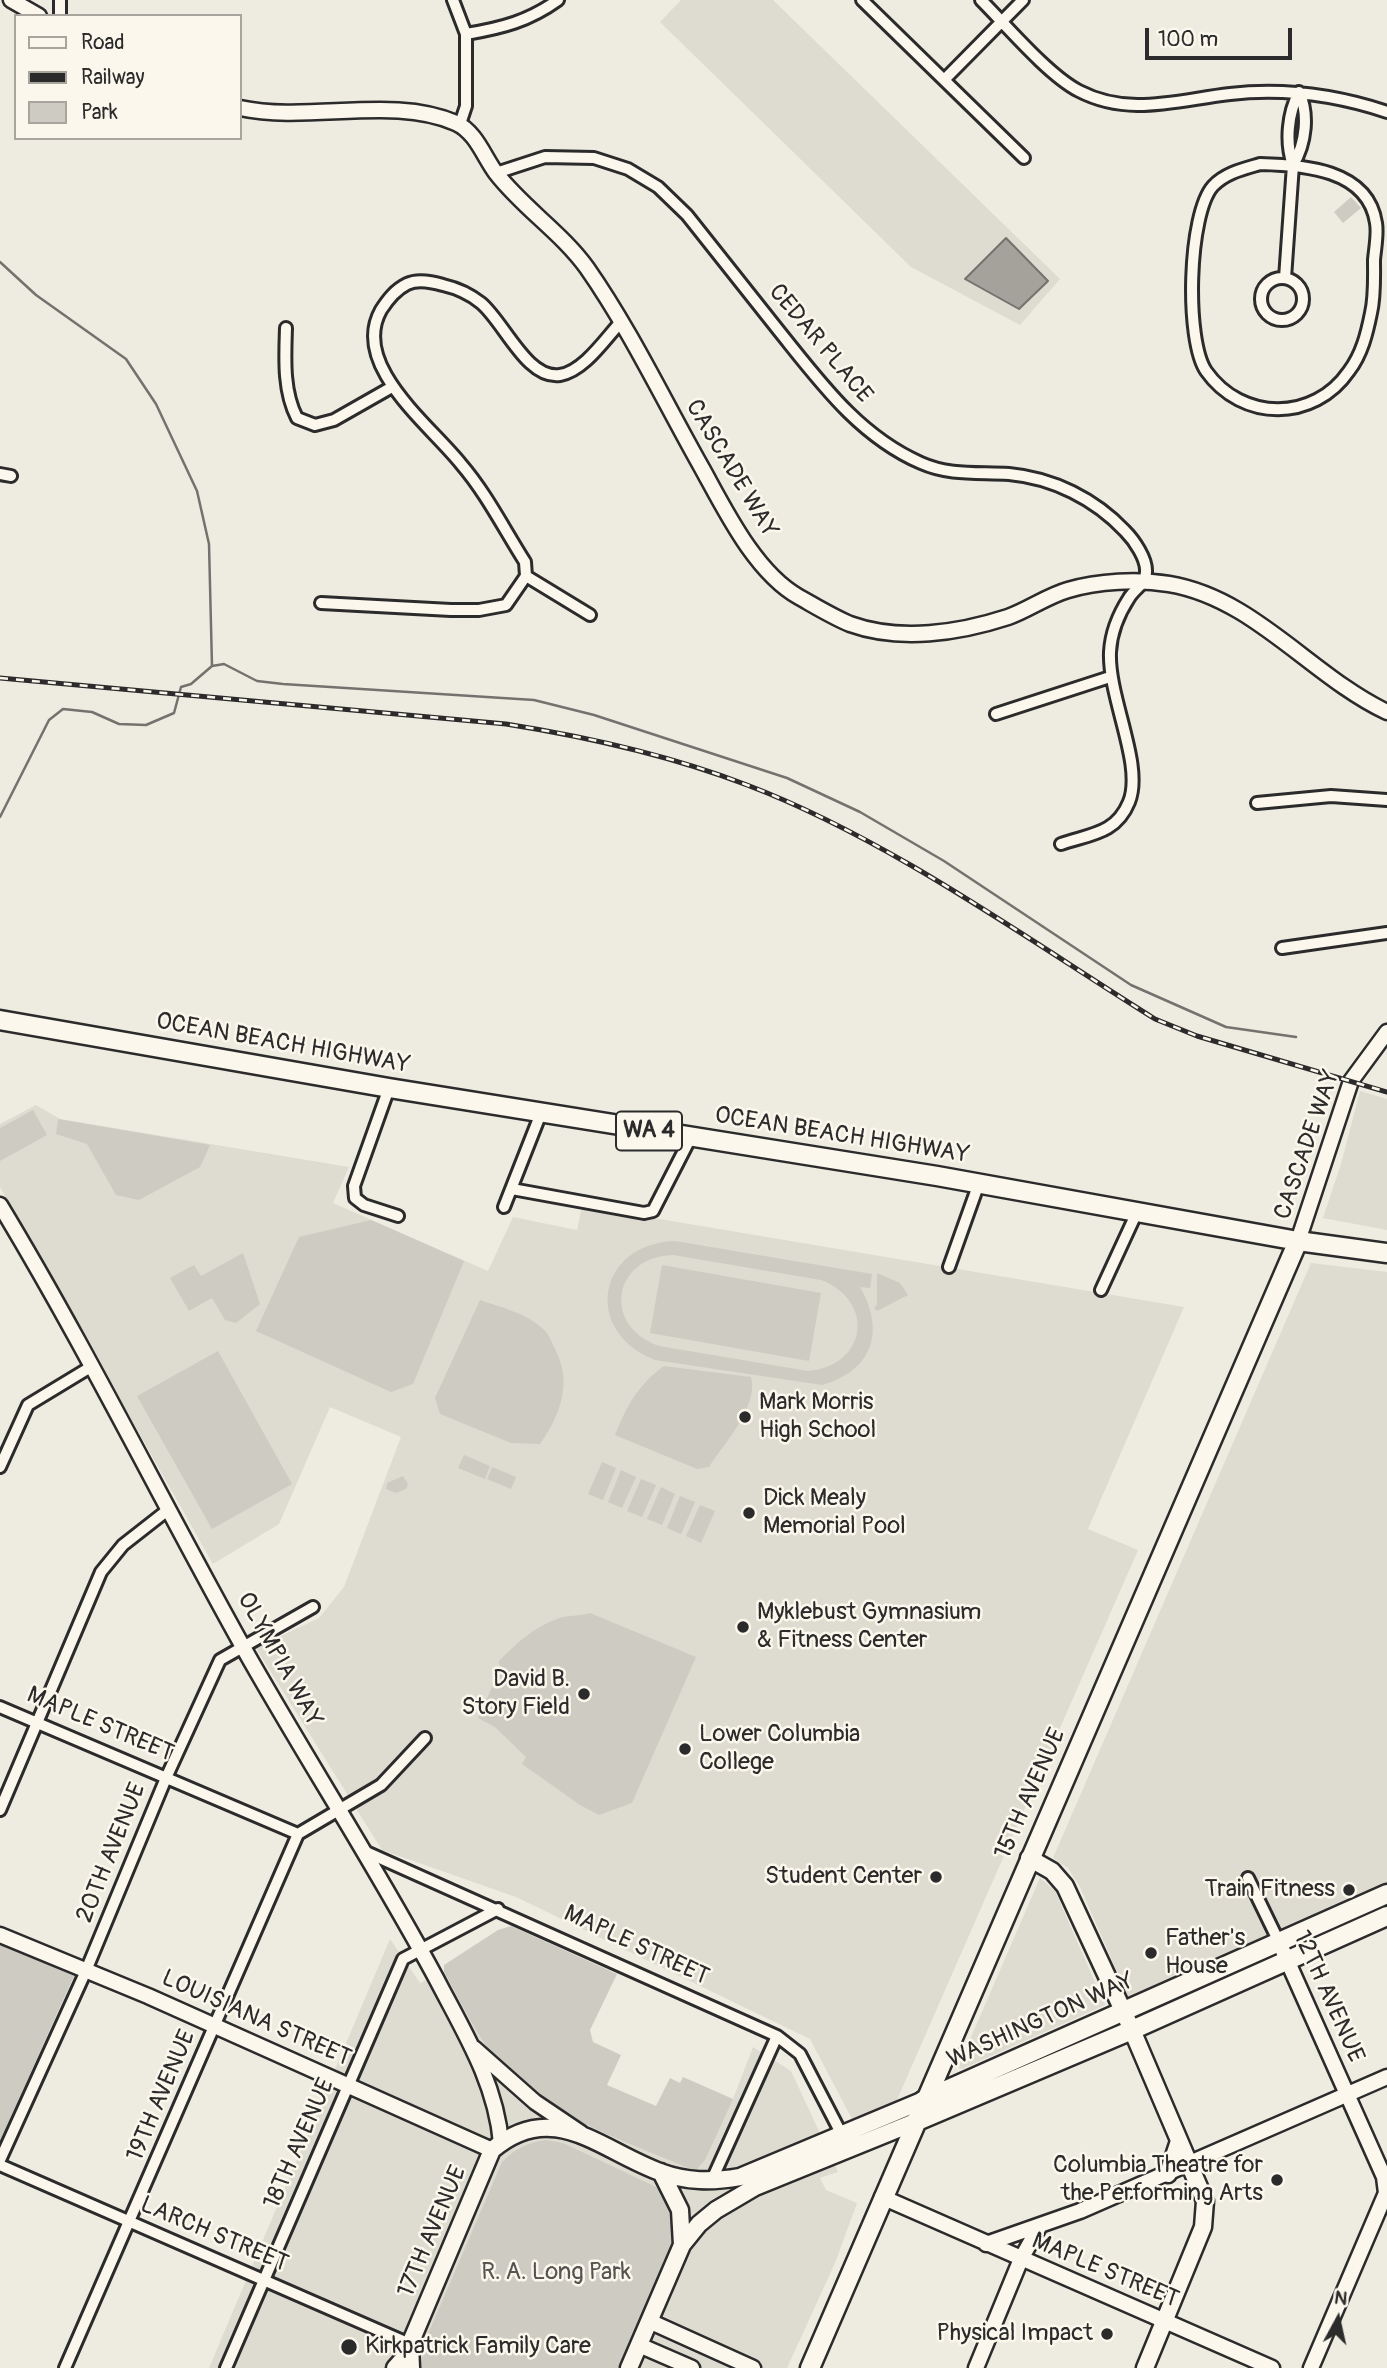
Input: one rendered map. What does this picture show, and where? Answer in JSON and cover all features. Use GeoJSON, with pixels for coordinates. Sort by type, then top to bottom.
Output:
{"type":"FeatureCollection","features":[{"type":"Feature","properties":{"kind":"main road","name":"OCEAN BEACH HIGHWAY"},"geometry":{"type":"LineString","coordinates":[[0,1020],[389,1088],[979,1183],[1298,1241],[1387,1253]]}},
{"type":"Feature","properties":{"kind":"main road","name":"15TH AVENUE"},"geometry":{"type":"LineString","coordinates":[[810,2368],[1028,1858],[1298,1241]]}},
{"type":"Feature","properties":{"kind":"main road"},"geometry":{"type":"LineString","coordinates":[[1028,1858],[1052,1871],[1065,1886],[1192,2165],[1206,2212],[1145,2368]]}},
{"type":"Feature","properties":{"kind":"main road","name":"WASHINGTON WAY"},"geometry":{"type":"LineString","coordinates":[[711,2182],[740,2177],[842,2135],[1387,1894]]}},
{"type":"Feature","properties":{"kind":"main road","name":"WASHINGTON WAY"},"geometry":{"type":"LineString","coordinates":[[682,2245],[716,2210],[766,2182],[1132,2030],[1387,1916]]}},
{"type":"Feature","properties":{"kind":"main road"},"geometry":{"type":"LineString","coordinates":[[497,2146],[523,2130],[544,2126],[581,2133],[660,2172],[711,2182]]}},
{"type":"Feature","properties":{"kind":"main road"},"geometry":{"type":"LineString","coordinates":[[1168,2174],[1179,2141]]}},
{"type":"Feature","properties":{"kind":"main road","name":"17TH AVENUE"},"geometry":{"type":"LineString","coordinates":[[411,2368],[411,2347],[497,2146]]}},
{"type":"Feature","properties":{"kind":"main road"},"geometry":{"type":"LineString","coordinates":[[629,2368],[682,2245],[680,2210],[660,2172]]}},
{"type":"Feature","properties":{"kind":"main road"},"geometry":{"type":"LineString","coordinates":[[395,2368],[411,2347]]}},
{"type":"Feature","properties":{"kind":"street"},"geometry":{"type":"LineString","coordinates":[[11,0],[36,14]]}},
{"type":"Feature","properties":{"kind":"street"},"geometry":{"type":"LineString","coordinates":[[242,108],[260,112],[311,114],[381,110],[426,113],[460,124],[466,106],[466,34],[453,0]]}},
{"type":"Feature","properties":{"kind":"street"},"geometry":{"type":"LineString","coordinates":[[466,34],[536,16],[558,0]]}},
{"type":"Feature","properties":{"kind":"street"},"geometry":{"type":"LineString","coordinates":[[862,0],[1024,159]]}},
{"type":"Feature","properties":{"kind":"street"},"geometry":{"type":"LineString","coordinates":[[981,0],[1077,90],[1110,103],[1145,107],[1231,94],[1299,92],[1358,102],[1387,112]]}},
{"type":"Feature","properties":{"kind":"street"},"geometry":{"type":"LineString","coordinates":[[944,80],[1023,0]]}},
{"type":"Feature","properties":{"kind":"street"},"geometry":{"type":"LineString","coordinates":[[1285,278],[1293,165],[1302,150],[1306,107],[1299,92]]}},
{"type":"Feature","properties":{"kind":"street","name":"CASCADE WAY"},"geometry":{"type":"LineString","coordinates":[[460,124],[479,144],[496,173],[586,266],[747,547],[793,594],[852,624],[905,634],[962,630],[1011,616],[1068,590],[1144,581],[1188,588],[1212,596],[1263,628],[1333,682],[1387,712]]}},
{"type":"Feature","properties":{"kind":"street","name":"CEDAR PLACE"},"geometry":{"type":"LineString","coordinates":[[496,173],[544,158],[594,158],[628,169],[648,181],[687,215],[837,402],[878,440],[922,464],[961,474],[1010,474],[1051,483],[1092,501],[1132,541],[1143,558],[1146,572],[1144,581]]}},
{"type":"Feature","properties":{"kind":"street"},"geometry":{"type":"LineString","coordinates":[[1260,164],[1293,165],[1345,178],[1366,195],[1376,222],[1373,308],[1366,339],[1349,372],[1330,392],[1302,408],[1273,411],[1247,405],[1224,389],[1206,371],[1195,343],[1192,274],[1201,214],[1212,187],[1232,172],[1260,164]]}},
{"type":"Feature","properties":{"kind":"street"},"geometry":{"type":"LineString","coordinates":[[1285,278],[1301,289],[1303,302],[1292,317],[1279,320],[1266,313],[1260,299],[1270,281],[1285,278]]}},
{"type":"Feature","properties":{"kind":"street"},"geometry":{"type":"LineString","coordinates":[[321,603],[479,610],[506,605],[526,576],[525,562],[463,466],[392,387],[378,362],[373,341],[377,318],[389,298],[409,283],[445,285],[481,303],[511,336],[526,361],[542,372],[561,375],[578,366],[620,323]]}},
{"type":"Feature","properties":{"kind":"street"},"geometry":{"type":"LineString","coordinates":[[286,328],[285,366],[291,406],[297,418],[316,425],[334,420],[392,387]]}},
{"type":"Feature","properties":{"kind":"street"},"geometry":{"type":"LineString","coordinates":[[526,576],[590,615]]}},
{"type":"Feature","properties":{"kind":"street"},"geometry":{"type":"LineString","coordinates":[[1061,844],[1098,835],[1118,823],[1130,800],[1133,771],[1110,677],[1110,650],[1115,623],[1130,595],[1144,581]]}},
{"type":"Feature","properties":{"kind":"street"},"geometry":{"type":"LineString","coordinates":[[996,714],[1110,677]]}},
{"type":"Feature","properties":{"kind":"street"},"geometry":{"type":"LineString","coordinates":[[1257,803],[1331,796],[1387,800]]}},
{"type":"Feature","properties":{"kind":"street"},"geometry":{"type":"LineString","coordinates":[[1282,948],[1387,933]]}},
{"type":"Feature","properties":{"kind":"street","name":"CASCADE WAY"},"geometry":{"type":"LineString","coordinates":[[1298,1241],[1351,1081],[1387,1032]]}},
{"type":"Feature","properties":{"kind":"street"},"geometry":{"type":"LineString","coordinates":[[389,1088],[355,1186],[355,1198],[365,1205],[398,1216]]}},
{"type":"Feature","properties":{"kind":"street"},"geometry":{"type":"LineString","coordinates":[[504,1206],[541,1113]]}},
{"type":"Feature","properties":{"kind":"street"},"geometry":{"type":"LineString","coordinates":[[512,1189],[644,1213],[658,1205],[691,1137]]}},
{"type":"Feature","properties":{"kind":"street"},"geometry":{"type":"LineString","coordinates":[[949,1267],[979,1183]]}},
{"type":"Feature","properties":{"kind":"street","name":"OLYMPIA WAY"},"geometry":{"type":"LineString","coordinates":[[0,1205],[43,1277],[89,1368],[169,1509],[242,1646],[338,1812],[364,1850],[473,2047],[496,2106],[497,2146]]}},
{"type":"Feature","properties":{"kind":"street"},"geometry":{"type":"LineString","coordinates":[[1101,1290],[1137,1212]]}},
{"type":"Feature","properties":{"kind":"street"},"geometry":{"type":"LineString","coordinates":[[0,1466],[27,1405],[89,1368]]}},
{"type":"Feature","properties":{"kind":"street"},"geometry":{"type":"LineString","coordinates":[[0,1810],[35,1722],[101,1572],[123,1545],[169,1509]]}},
{"type":"Feature","properties":{"kind":"street","name":"20TH AVENUE"},"geometry":{"type":"LineString","coordinates":[[0,2160],[85,1973],[166,1778],[220,1660],[313,1607]]}},
{"type":"Feature","properties":{"kind":"street","name":"MAPLE STREET"},"geometry":{"type":"LineString","coordinates":[[0,1707],[298,1834]]}},
{"type":"Feature","properties":{"kind":"street"},"geometry":{"type":"LineString","coordinates":[[298,1834],[381,1786],[425,1738]]}},
{"type":"Feature","properties":{"kind":"street","name":"19TH AVENUE"},"geometry":{"type":"LineString","coordinates":[[65,2368],[298,1834]]}},
{"type":"Feature","properties":{"kind":"street","name":"MAPLE STREET"},"geometry":{"type":"LineString","coordinates":[[364,1850],[777,2036],[800,2054],[842,2135]]}},
{"type":"Feature","properties":{"kind":"street","name":"12TH AVENUE"},"geometry":{"type":"LineString","coordinates":[[1248,1878],[1382,2171],[1387,2193],[1311,2368]]}},
{"type":"Feature","properties":{"kind":"street","name":"18TH AVENUE"},"geometry":{"type":"LineString","coordinates":[[226,2368],[403,1959],[498,1909]]}},
{"type":"Feature","properties":{"kind":"street","name":"LOUISIANA STREET"},"geometry":{"type":"LineString","coordinates":[[0,1935],[497,2146]]}},
{"type":"Feature","properties":{"kind":"street"},"geometry":{"type":"LineString","coordinates":[[711,2182],[777,2036]]}},
{"type":"Feature","properties":{"kind":"street"},"geometry":{"type":"LineString","coordinates":[[473,2047],[536,2102],[581,2133]]}},
{"type":"Feature","properties":{"kind":"street"},"geometry":{"type":"LineString","coordinates":[[986,2245],[1039,2227],[1192,2165],[1387,2077]]}},
{"type":"Feature","properties":{"kind":"street","name":"LARCH STREET"},"geometry":{"type":"LineString","coordinates":[[0,2165],[411,2347]]}},
{"type":"Feature","properties":{"kind":"street","name":"MAPLE STREET"},"geometry":{"type":"LineString","coordinates":[[882,2197],[986,2245],[1272,2368]]}},
{"type":"Feature","properties":{"kind":"street"},"geometry":{"type":"LineString","coordinates":[[976,2368],[1021,2259],[1039,2227]]}},
{"type":"Feature","properties":{"kind":"street"},"geometry":{"type":"LineString","coordinates":[[649,2321],[753,2368]]}},
{"type":"Feature","properties":{"kind":"street"},"geometry":{"type":"LineString","coordinates":[[639,2345],[692,2368]]}},
{"type":"Feature","properties":{"kind":"shaded area"},"geometry":{"type":"Polygon","coordinates":[[[681,0],[773,0],[1060,279],[1020,325],[911,267],[660,22],[681,0]]]}},
{"type":"Feature","properties":{"kind":"shaded area"},"geometry":{"type":"Polygon","coordinates":[[[1006,238],[1048,281],[1019,309],[965,279],[1006,238]]]}},
{"type":"Feature","properties":{"kind":"shaded area"},"geometry":{"type":"Polygon","coordinates":[[[1360,1091],[1387,1099],[1387,1230],[1323,1218],[1341,1164],[1360,1091]]]}},
{"type":"Feature","properties":{"kind":"shaded area"},"geometry":{"type":"Polygon","coordinates":[[[36,1105],[60,1119],[349,1167],[333,1203],[488,1271],[513,1217],[577,1230],[582,1206],[1184,1307],[1088,1529],[1138,1550],[896,2102],[857,2121],[852,2119],[810,2039],[516,1897],[382,1850],[256,1648],[319,1618],[344,1587],[401,1437],[330,1407],[279,1524],[213,1564],[0,1187],[0,1124],[36,1105]]]}},
{"type":"Feature","properties":{"kind":"shaded area"},"geometry":{"type":"Polygon","coordinates":[[[1311,1263],[1387,1272],[1387,1885],[1129,1999],[1080,1887],[1068,1868],[1053,1858],[1311,1263]]]}},
{"type":"Feature","properties":{"kind":"shaded area"},"geometry":{"type":"Polygon","coordinates":[[[1040,1878],[1055,1891],[1105,2005],[962,2069],[958,2067],[1040,1878]]]}},
{"type":"Feature","properties":{"kind":"shaded area"},"geometry":{"type":"Polygon","coordinates":[[[390,1939],[420,1983],[444,1972],[488,2048],[575,2118],[733,2099],[753,2047],[791,2071],[838,2172],[820,2178],[826,2190],[857,2203],[835,2263],[787,2368],[209,2368],[390,1939]]]}},
{"type":"Feature","properties":{"kind":"green space"},"geometry":{"type":"Polygon","coordinates":[[[1351,197],[1361,208],[1343,223],[1334,212],[1351,197]]]}},
{"type":"Feature","properties":{"kind":"green space"},"geometry":{"type":"Polygon","coordinates":[[[33,1110],[47,1135],[0,1161],[0,1128],[33,1110]]]}},
{"type":"Feature","properties":{"kind":"green space"},"geometry":{"type":"Polygon","coordinates":[[[58,1119],[210,1145],[200,1167],[139,1200],[116,1195],[87,1144],[56,1134],[58,1119]]]}},
{"type":"Feature","properties":{"kind":"green space"},"geometry":{"type":"Polygon","coordinates":[[[371,1220],[464,1261],[413,1384],[391,1392],[256,1331],[299,1237],[371,1220]]]}},
{"type":"Feature","properties":{"kind":"green space"},"geometry":{"type":"Polygon","coordinates":[[[675,1241],[872,1274],[870,1288],[860,1287],[872,1319],[870,1348],[853,1370],[822,1385],[655,1360],[632,1347],[616,1330],[609,1310],[608,1291],[615,1272],[629,1257],[649,1246],[675,1241]],[[673,1255],[653,1259],[637,1267],[627,1279],[622,1293],[622,1309],[628,1323],[640,1336],[659,1346],[808,1371],[828,1367],[843,1358],[853,1346],[857,1332],[857,1317],[850,1302],[839,1290],[821,1280],[673,1255]]]}},
{"type":"Feature","properties":{"kind":"green space"},"geometry":{"type":"Polygon","coordinates":[[[243,1253],[260,1304],[236,1323],[225,1320],[212,1298],[189,1311],[170,1278],[194,1265],[201,1276],[243,1253]]]}},
{"type":"Feature","properties":{"kind":"green space"},"geometry":{"type":"Polygon","coordinates":[[[662,1265],[821,1293],[809,1361],[650,1333],[662,1265]]]}},
{"type":"Feature","properties":{"kind":"green space"},"geometry":{"type":"Polygon","coordinates":[[[877,1273],[900,1283],[908,1295],[877,1311],[874,1308],[877,1305],[877,1273]]]}},
{"type":"Feature","properties":{"kind":"green space"},"geometry":{"type":"Polygon","coordinates":[[[480,1300],[538,1324],[549,1336],[560,1362],[563,1374],[562,1398],[553,1422],[540,1444],[511,1443],[440,1414],[435,1398],[480,1300]]]}},
{"type":"Feature","properties":{"kind":"green space"},"geometry":{"type":"Polygon","coordinates":[[[218,1351],[292,1484],[212,1529],[137,1396],[218,1351]]]}},
{"type":"Feature","properties":{"kind":"green space"},"geometry":{"type":"Polygon","coordinates":[[[664,1366],[751,1377],[750,1400],[745,1412],[709,1467],[697,1469],[615,1435],[634,1396],[664,1366]]]}},
{"type":"Feature","properties":{"kind":"green space"},"geometry":{"type":"Polygon","coordinates":[[[464,1455],[490,1466],[485,1479],[458,1468],[464,1455]]]}},
{"type":"Feature","properties":{"kind":"green space"},"geometry":{"type":"Polygon","coordinates":[[[602,1462],[616,1468],[603,1500],[588,1494],[602,1462]]]}},
{"type":"Feature","properties":{"kind":"green space"},"geometry":{"type":"Polygon","coordinates":[[[492,1467],[516,1477],[511,1489],[487,1479],[492,1467]]]}},
{"type":"Feature","properties":{"kind":"green space"},"geometry":{"type":"Polygon","coordinates":[[[621,1470],[636,1477],[622,1508],[608,1502],[621,1470]]]}},
{"type":"Feature","properties":{"kind":"green space"},"geometry":{"type":"Polygon","coordinates":[[[403,1476],[408,1484],[406,1489],[396,1493],[386,1489],[387,1483],[403,1476]]]}},
{"type":"Feature","properties":{"kind":"green space"},"geometry":{"type":"Polygon","coordinates":[[[641,1479],[656,1485],[642,1517],[627,1511],[641,1479]]]}},
{"type":"Feature","properties":{"kind":"green space"},"geometry":{"type":"Polygon","coordinates":[[[661,1487],[675,1494],[662,1525],[647,1519],[661,1487]]]}},
{"type":"Feature","properties":{"kind":"green space"},"geometry":{"type":"Polygon","coordinates":[[[680,1496],[695,1502],[681,1534],[667,1528],[680,1496]]]}},
{"type":"Feature","properties":{"kind":"green space"},"geometry":{"type":"Polygon","coordinates":[[[700,1505],[715,1511],[701,1543],[686,1536],[700,1505]]]}},
{"type":"Feature","properties":{"kind":"green space","name":"David B. Story Field"},"geometry":{"type":"Polygon","coordinates":[[[590,1613],[696,1657],[632,1803],[599,1815],[580,1805],[522,1764],[526,1757],[495,1727],[478,1718],[500,1670],[499,1661],[513,1647],[553,1620],[590,1613]]]}},
{"type":"Feature","properties":{"kind":"green space"},"geometry":{"type":"Polygon","coordinates":[[[511,1926],[617,1974],[590,2030],[593,2042],[621,2055],[607,2085],[656,2106],[670,2078],[680,2083],[683,2077],[733,2099],[705,2160],[695,2171],[596,2129],[549,2104],[507,2071],[488,2049],[444,1972],[444,1965],[498,1930],[511,1926]]]}},
{"type":"Feature","properties":{"kind":"green space"},"geometry":{"type":"Polygon","coordinates":[[[0,1943],[74,1976],[0,2141],[0,1943]]]}},
{"type":"Feature","properties":{"kind":"green space","name":"R. A. Long Park"},"geometry":{"type":"Polygon","coordinates":[[[546,2140],[563,2143],[656,2187],[673,2205],[678,2230],[618,2368],[421,2368],[425,2341],[502,2162],[522,2147],[546,2140]]]}},
{"type":"Feature","properties":{"kind":"waterway"},"geometry":{"type":"LineString","coordinates":[[0,262],[36,295],[126,359],[156,404],[197,491],[209,544],[212,666]]}},
{"type":"Feature","properties":{"kind":"waterway"},"geometry":{"type":"LineString","coordinates":[[0,817],[49,720],[63,709],[92,712],[119,724],[146,725],[174,713],[181,687],[191,684],[212,666],[224,664],[257,681],[283,684],[534,700],[594,715],[787,778],[860,812],[944,861],[1131,985],[1226,1027],[1296,1037]]}},
{"type":"Feature","properties":{"kind":"railway"},"geometry":{"type":"LineString","coordinates":[[0,678],[506,724],[598,741],[658,756],[747,785],[852,833],[956,892],[1155,1019],[1197,1036],[1387,1092]]}},
{"type":"Feature","properties":{"kind":"place","name":"Mark Morris High School"},"geometry":{"type":"Point","coordinates":[745,1417]}},
{"type":"Feature","properties":{"kind":"place","name":"Dick Mealy Memorial Pool"},"geometry":{"type":"Point","coordinates":[749,1513]}},
{"type":"Feature","properties":{"kind":"place","name":"Myklebust Gymnasium & Fitness Center"},"geometry":{"type":"Point","coordinates":[743,1627]}},
{"type":"Feature","properties":{"kind":"place","name":"David B. Story Field"},"geometry":{"type":"Point","coordinates":[584,1694]}},
{"type":"Feature","properties":{"kind":"place","name":"Lower Columbia College"},"geometry":{"type":"Point","coordinates":[685,1749]}},
{"type":"Feature","properties":{"kind":"place","name":"Student Center"},"geometry":{"type":"Point","coordinates":[936,1877]}},
{"type":"Feature","properties":{"kind":"place","name":"Train Fitness"},"geometry":{"type":"Point","coordinates":[1349,1890]}},
{"type":"Feature","properties":{"kind":"place","name":"Father's House"},"geometry":{"type":"Point","coordinates":[1151,1953]}},
{"type":"Feature","properties":{"kind":"place","name":"Columbia Theatre for the Performing Arts"},"geometry":{"type":"Point","coordinates":[1277,2180]}},
{"type":"Feature","properties":{"kind":"place","name":"Physical Impact"},"geometry":{"type":"Point","coordinates":[1107,2334]}},
{"type":"Feature","properties":{"kind":"place","name":"Kirkpatrick Family Care"},"geometry":{"type":"Point","coordinates":[349,2347]}}]}
